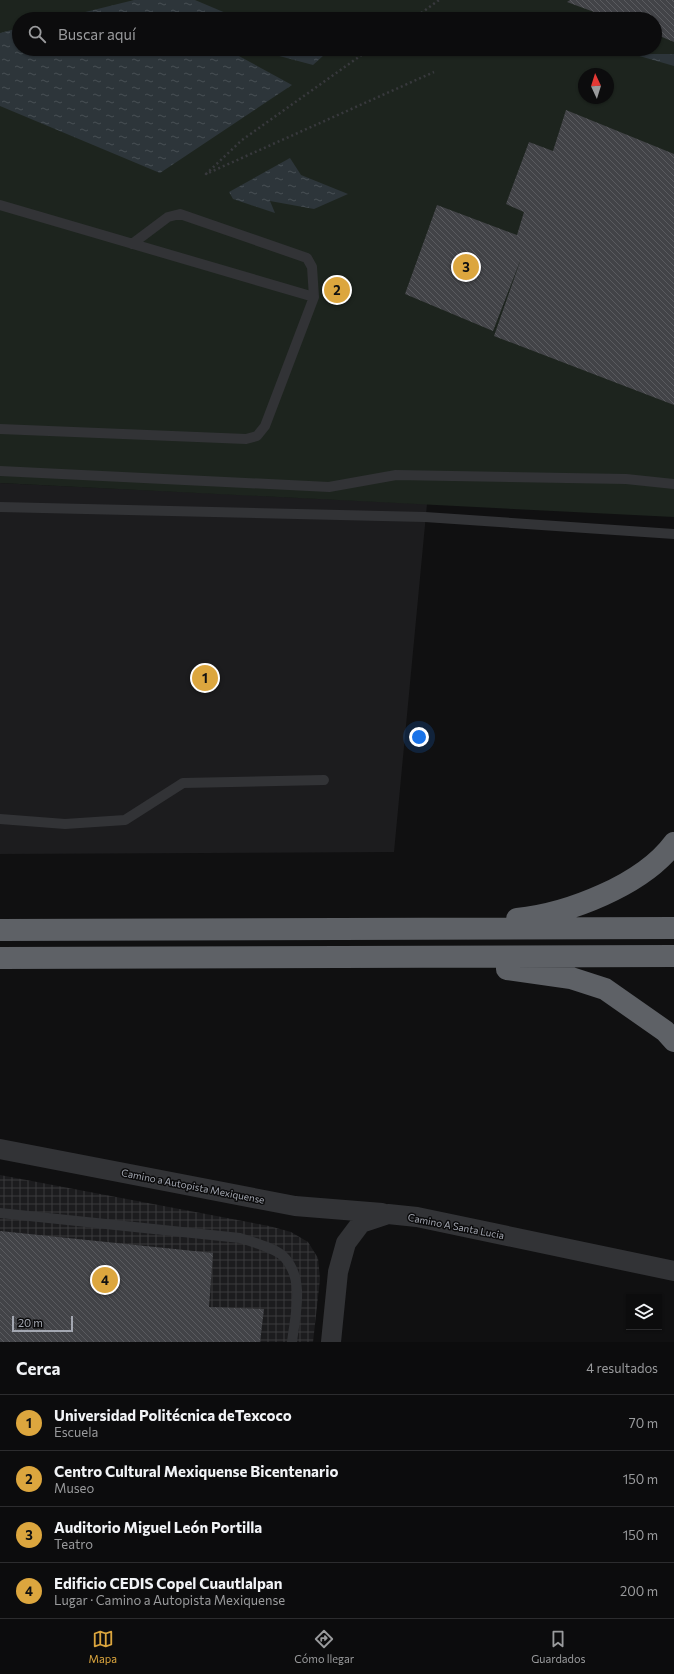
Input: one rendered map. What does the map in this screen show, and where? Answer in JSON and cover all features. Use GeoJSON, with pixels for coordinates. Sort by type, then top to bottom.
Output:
{"type":"FeatureCollection","features":[{"type":"Feature","properties":{"kind":"highway"},"geometry":{"type":"LineString","coordinates":[[416,930],[532,918],[591,900],[635,879],[668,851],[674,843]]}},
{"type":"Feature","properties":{"kind":"highway"},"geometry":{"type":"LineString","coordinates":[[0,930],[416,930],[674,928]]}},
{"type":"Feature","properties":{"kind":"highway"},"geometry":{"type":"LineString","coordinates":[[0,958],[408,958],[674,956]]}},
{"type":"Feature","properties":{"kind":"highway"},"geometry":{"type":"LineString","coordinates":[[408,958],[571,978],[605,989],[665,1031],[674,1041]]}},
{"type":"Feature","properties":{"kind":"street","name":"Camino a Autopista Mexiquense"},"geometry":{"type":"LineString","coordinates":[[0,1148],[295,1206],[388,1214]]}},
{"type":"Feature","properties":{"kind":"street","name":"Camino A Santa Lucia"},"geometry":{"type":"LineString","coordinates":[[331,1342],[338,1272],[346,1243],[361,1223],[388,1214],[417,1217],[674,1271]]}},
{"type":"Feature","properties":{"kind":"lane"},"geometry":{"type":"LineString","coordinates":[[0,205],[314,297]]}},
{"type":"Feature","properties":{"kind":"lane"},"geometry":{"type":"LineString","coordinates":[[0,429],[246,439],[257,436],[264,426],[314,297],[312,267],[307,258],[180,214],[168,217],[132,244]]}},
{"type":"Feature","properties":{"kind":"lane"},"geometry":{"type":"LineString","coordinates":[[0,471],[329,487],[396,475],[626,479],[674,484]]}},
{"type":"Feature","properties":{"kind":"lane"},"geometry":{"type":"LineString","coordinates":[[0,507],[425,517],[674,534]]}},
{"type":"Feature","properties":{"kind":"lane"},"geometry":{"type":"LineString","coordinates":[[0,819],[65,824],[125,820],[183,783],[324,780]]}},
{"type":"Feature","properties":{"kind":"lane"},"geometry":{"type":"LineString","coordinates":[[0,1212],[240,1238],[266,1247],[285,1257],[294,1275],[298,1294],[292,1342]]}},
{"type":"Feature","properties":{"kind":"path"},"geometry":{"type":"LineString","coordinates":[[423,12],[439,0]]}},
{"type":"Feature","properties":{"kind":"path"},"geometry":{"type":"LineString","coordinates":[[360,56],[242,140],[206,174],[434,72]]}},
{"type":"Feature","properties":{"kind":"shaded area"},"geometry":{"type":"Polygon","coordinates":[[[0,0],[674,0],[674,517],[0,483],[0,0]]]}},
{"type":"Feature","properties":{"kind":"shaded area"},"geometry":{"type":"Polygon","coordinates":[[[0,483],[427,504],[394,852],[0,854],[0,483]]]}},
{"type":"Feature","properties":{"kind":"shaded area"},"geometry":{"type":"Polygon","coordinates":[[[0,1175],[269,1226],[291,1232],[308,1242],[318,1258],[320,1279],[313,1342],[0,1342],[0,1175]]]}},
{"type":"Feature","properties":{"kind":"water"},"geometry":{"type":"Polygon","coordinates":[[[134,0],[195,0],[223,12],[85,12],[134,0]]]}},
{"type":"Feature","properties":{"kind":"water"},"geometry":{"type":"Polygon","coordinates":[[[12,30],[12,56],[239,56],[292,85],[160,173],[0,106],[0,33],[12,30]]]}},
{"type":"Feature","properties":{"kind":"water"},"geometry":{"type":"Polygon","coordinates":[[[662,54],[674,54],[674,66],[639,56],[662,56],[662,54]]]}},
{"type":"Feature","properties":{"kind":"water"},"geometry":{"type":"Polygon","coordinates":[[[279,56],[323,56],[313,65],[279,56]]]}},
{"type":"Feature","properties":{"kind":"water"},"geometry":{"type":"Polygon","coordinates":[[[290,158],[301,175],[348,194],[314,209],[270,201],[275,213],[233,199],[229,192],[290,158]]]}},
{"type":"Feature","properties":{"kind":"building"},"geometry":{"type":"Polygon","coordinates":[[[570,0],[674,0],[674,42],[662,37],[662,12],[594,12],[567,2],[570,0]]]}},
{"type":"Feature","properties":{"kind":"building"},"geometry":{"type":"Polygon","coordinates":[[[566,110],[674,154],[674,405],[494,336],[522,256],[493,331],[405,294],[437,205],[517,235],[524,212],[506,204],[529,142],[553,151],[566,110]]]}},
{"type":"Feature","properties":{"kind":"building"},"geometry":{"type":"Polygon","coordinates":[[[0,1231],[213,1253],[209,1307],[264,1309],[260,1342],[0,1342],[0,1231]]]}},
{"type":"Feature","properties":{"kind":"place","name":"Auditorio Miguel León Portilla"},"geometry":{"type":"Point","coordinates":[466,267]}},
{"type":"Feature","properties":{"kind":"place","name":"Centro Cultural Mexiquense Bicentenario"},"geometry":{"type":"Point","coordinates":[337,290]}},
{"type":"Feature","properties":{"kind":"place","name":"Universidad Politécnica deTexcoco"},"geometry":{"type":"Point","coordinates":[205,678]}},
{"type":"Feature","properties":{"kind":"place","name":"Edificio CEDIS Copel Cuautlalpan"},"geometry":{"type":"Point","coordinates":[105,1280]}}]}
